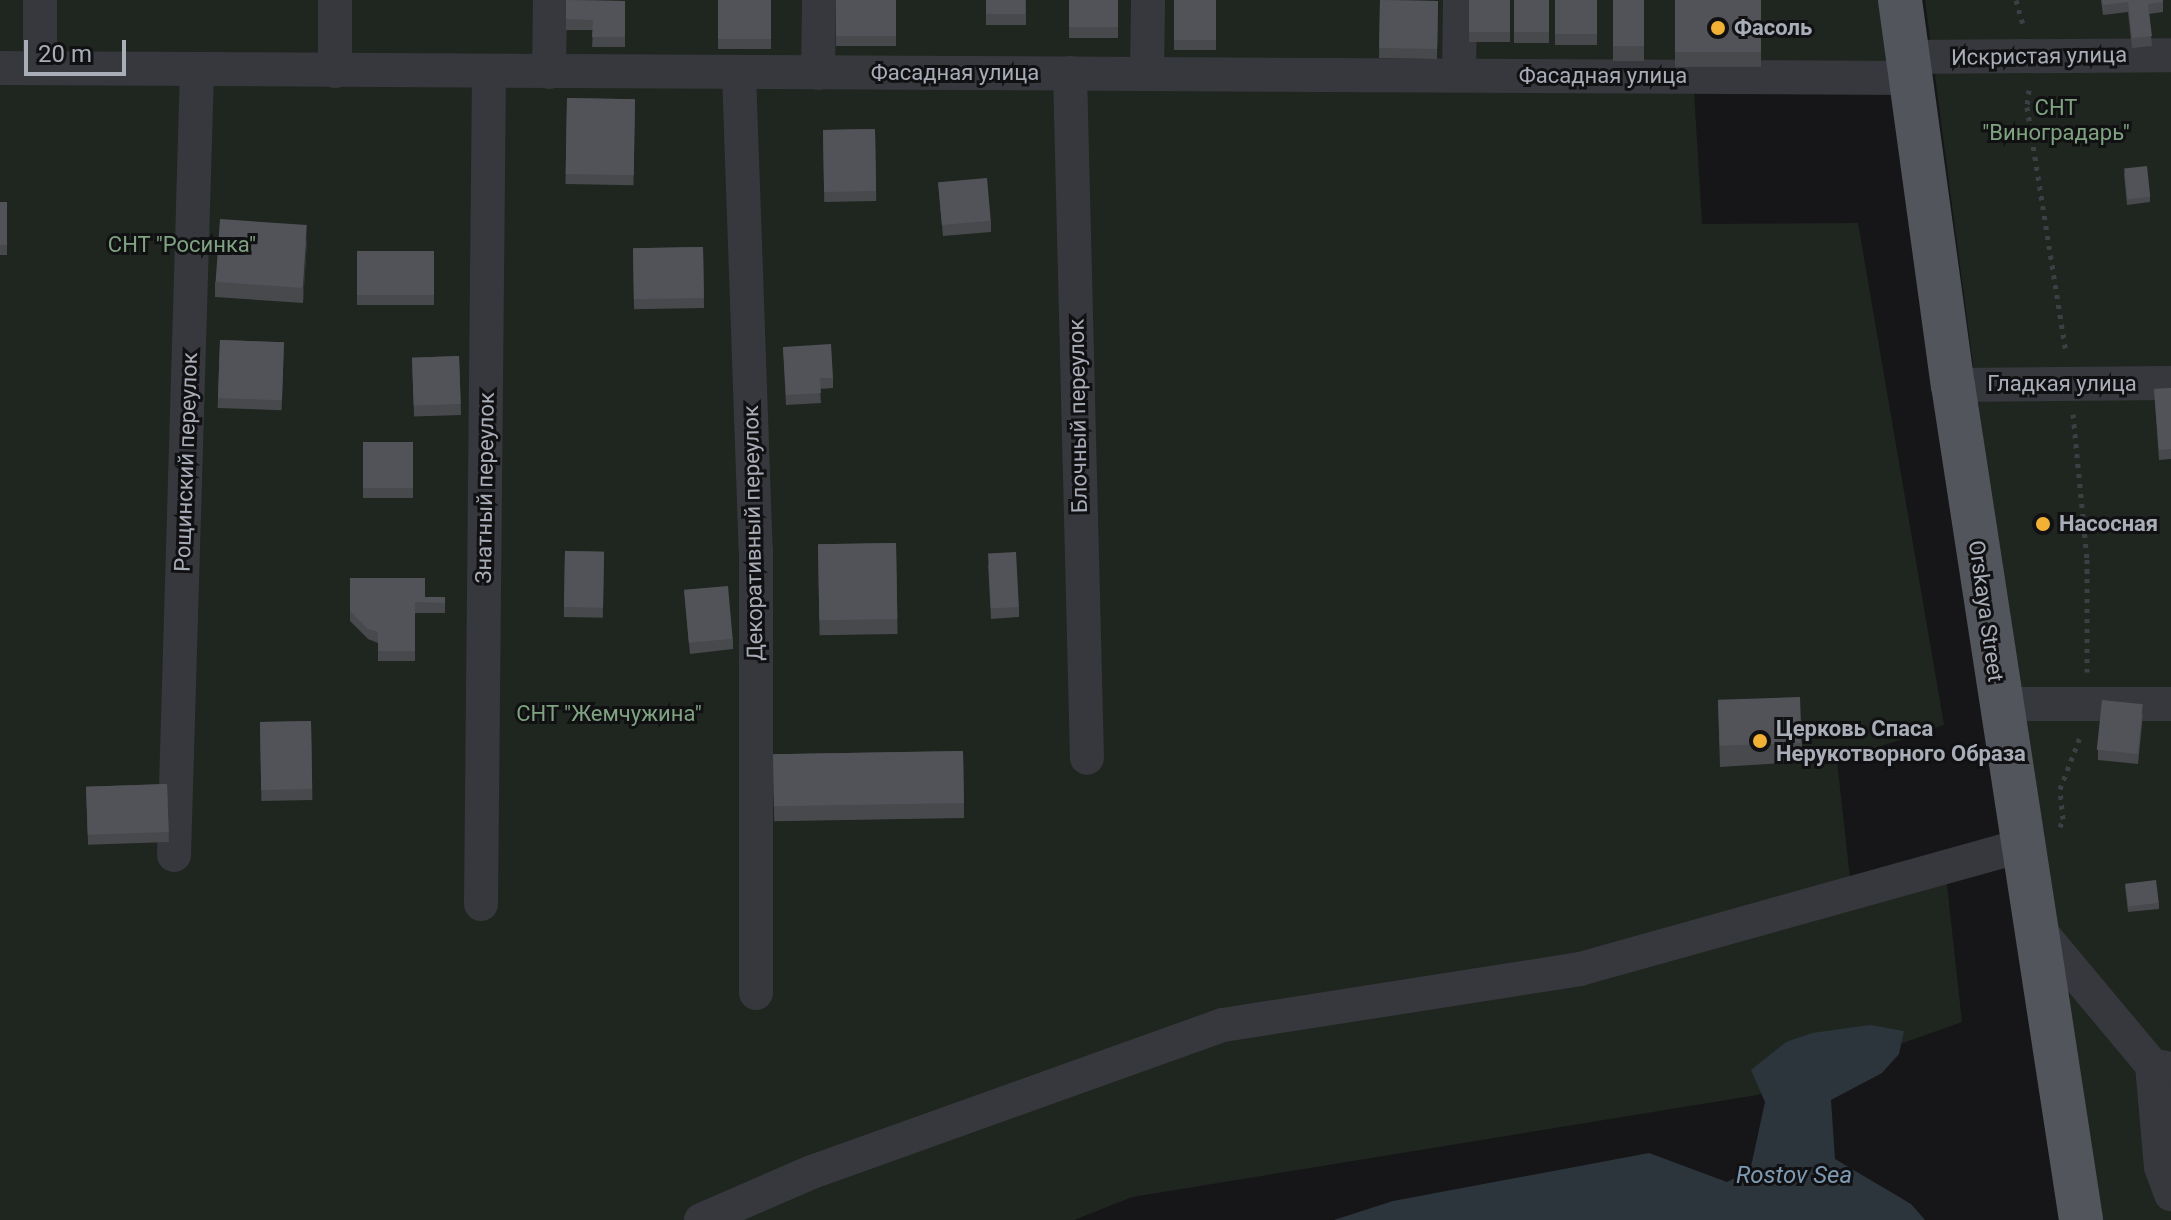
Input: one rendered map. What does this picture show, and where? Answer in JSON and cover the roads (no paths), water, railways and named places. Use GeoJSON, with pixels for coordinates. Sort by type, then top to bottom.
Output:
{"type":"FeatureCollection","features":[{"type":"Feature","properties":{"kind":"main road","name":"Orskaya Street"},"geometry":{"type":"LineString","coordinates":[[1900,0],[2000,704],[2038,843],[2034,924],[2081,1220]]}},
{"type":"Feature","properties":{"kind":"street"},"geometry":{"type":"LineString","coordinates":[[40,0],[40,68]]}},
{"type":"Feature","properties":{"kind":"street"},"geometry":{"type":"LineString","coordinates":[[335,0],[335,71]]}},
{"type":"Feature","properties":{"kind":"street"},"geometry":{"type":"LineString","coordinates":[[549,72],[550,0]]}},
{"type":"Feature","properties":{"kind":"street"},"geometry":{"type":"LineString","coordinates":[[818,73],[819,0]]}},
{"type":"Feature","properties":{"kind":"street"},"geometry":{"type":"LineString","coordinates":[[1147,74],[1148,0]]}},
{"type":"Feature","properties":{"kind":"street"},"geometry":{"type":"LineString","coordinates":[[1459,75],[1460,0]]}},
{"type":"Feature","properties":{"kind":"street","name":"Искристая улица"},"geometry":{"type":"LineString","coordinates":[[1909,68],[2031,58],[2171,55]]}},
{"type":"Feature","properties":{"kind":"street","name":"Фасадная улица"},"geometry":{"type":"LineString","coordinates":[[0,68],[1459,75],[1909,68]]}},
{"type":"Feature","properties":{"kind":"street","name":"Рощинский переулок"},"geometry":{"type":"LineString","coordinates":[[174,855],[197,69]]}},
{"type":"Feature","properties":{"kind":"street","name":"Знатный переулок"},"geometry":{"type":"LineString","coordinates":[[481,904],[489,72]]}},
{"type":"Feature","properties":{"kind":"street","name":"Декоративный переулок"},"geometry":{"type":"LineString","coordinates":[[739,73],[756,549],[756,993]]}},
{"type":"Feature","properties":{"kind":"street","name":"Блочный переулок"},"geometry":{"type":"LineString","coordinates":[[1070,73],[1087,758]]}},
{"type":"Feature","properties":{"kind":"street","name":"Гладкая улица"},"geometry":{"type":"LineString","coordinates":[[1953,385],[2171,383]]}},
{"type":"Feature","properties":{"kind":"street"},"geometry":{"type":"LineString","coordinates":[[2000,704],[2171,704]]}},
{"type":"Feature","properties":{"kind":"street"},"geometry":{"type":"LineString","coordinates":[[701,1220],[812,1172],[1223,1025],[1580,969],[2038,843]]}},
{"type":"Feature","properties":{"kind":"street"},"geometry":{"type":"LineString","coordinates":[[2034,924],[2162,1067],[2161,1167],[2171,1194]]}},
{"type":"Feature","properties":{"kind":"water","name":"Rostov Sea"},"geometry":{"type":"Polygon","coordinates":[[[1870,1025],[1904,1031],[1899,1054],[1882,1073],[1831,1100],[1835,1159],[1911,1204],[1925,1220],[1334,1220],[1393,1201],[1649,1153],[1727,1182],[1750,1171],[1765,1102],[1751,1070],[1786,1042],[1812,1033],[1870,1025]]]}},
{"type":"Feature","properties":{"kind":"place","name":"Фасоль"},"geometry":{"type":"Point","coordinates":[1718,28]}},
{"type":"Feature","properties":{"kind":"place","name":"Насосная"},"geometry":{"type":"Point","coordinates":[2043,524]}},
{"type":"Feature","properties":{"kind":"place","name":"Церковь Спаса Нерукотворного Образа"},"geometry":{"type":"Point","coordinates":[1760,741]}},
{"type":"Feature","properties":{"kind":"park label","name":"СНТ \"Виноградарь\""},"geometry":{"type":"Point","coordinates":[2056,120]}},
{"type":"Feature","properties":{"kind":"park label","name":"СНТ \"Росинка\""},"geometry":{"type":"Point","coordinates":[182,245]}},
{"type":"Feature","properties":{"kind":"park label","name":"СНТ \"Жемчужина\""},"geometry":{"type":"Point","coordinates":[609,714]}}]}
